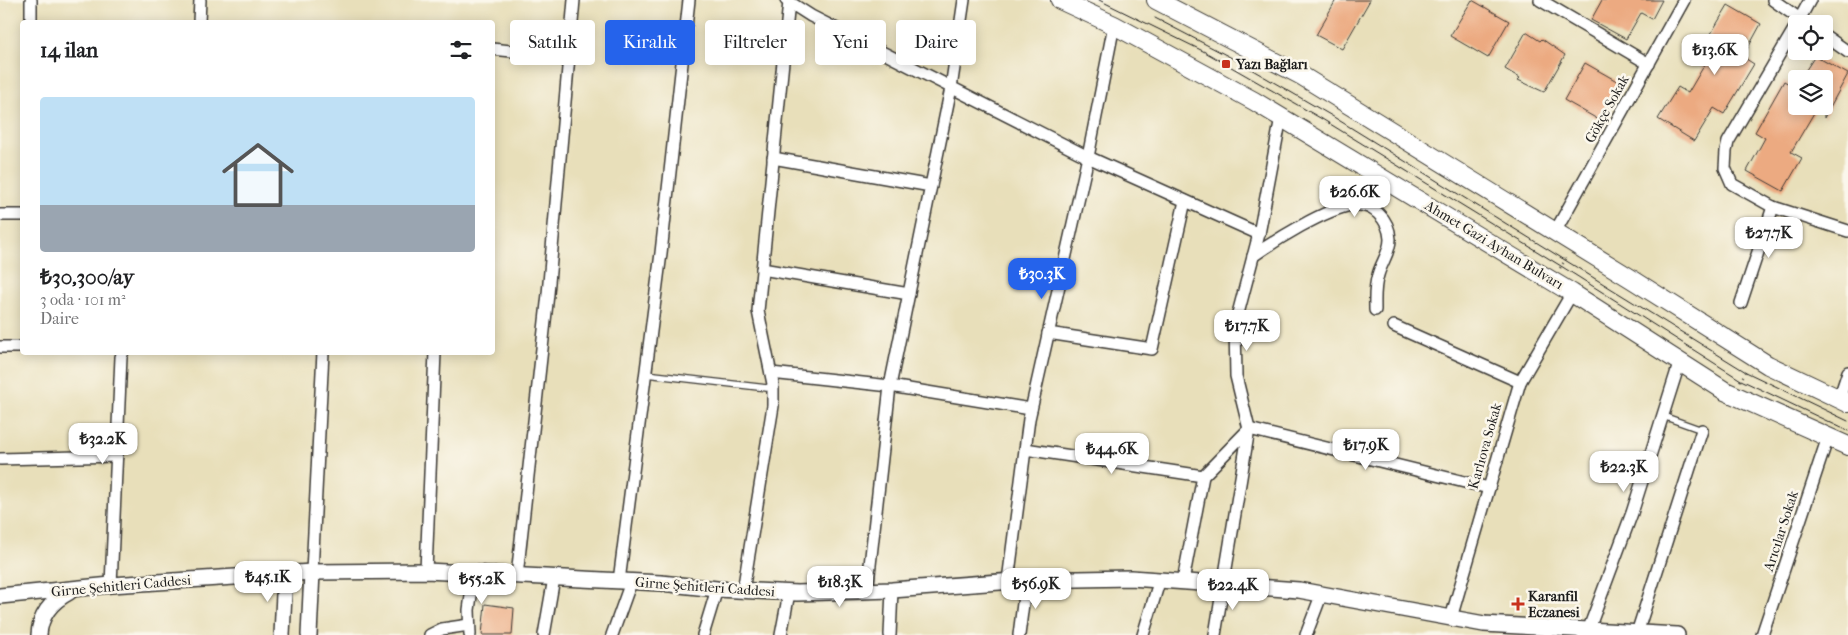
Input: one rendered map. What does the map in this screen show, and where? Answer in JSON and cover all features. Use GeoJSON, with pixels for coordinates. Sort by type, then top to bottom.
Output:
{"type":"FeatureCollection","features":[{"type":"Feature","properties":{"kind":"main road","name":"Ahmet Gazi Ayhan Bulvarı"},"geometry":{"type":"LineString","coordinates":[[1060,0],[1114,25],[1281,117],[1572,292],[1732,394],[1848,446]]}},
{"type":"Feature","properties":{"kind":"main road"},"geometry":{"type":"LineString","coordinates":[[1156,0],[1302,76],[1576,244],[1756,358],[1843,401]]}},
{"type":"Feature","properties":{"kind":"street"},"geometry":{"type":"LineString","coordinates":[[32,0],[32,20]]}},
{"type":"Feature","properties":{"kind":"street"},"geometry":{"type":"LineString","coordinates":[[199,20],[200,0]]}},
{"type":"Feature","properties":{"kind":"street"},"geometry":{"type":"LineString","coordinates":[[573,20],[574,0]]}},
{"type":"Feature","properties":{"kind":"street"},"geometry":{"type":"LineString","coordinates":[[612,635],[625,581],[646,374],[662,253],[689,0]]}},
{"type":"Feature","properties":{"kind":"street"},"geometry":{"type":"LineString","coordinates":[[867,592],[890,386],[951,88],[964,0]]}},
{"type":"Feature","properties":{"kind":"street"},"geometry":{"type":"LineString","coordinates":[[1541,0],[1649,64]]}},
{"type":"Feature","properties":{"kind":"street","name":"Gökçe Sokak"},"geometry":{"type":"LineString","coordinates":[[1555,232],[1684,0]]}},
{"type":"Feature","properties":{"kind":"street"},"geometry":{"type":"LineString","coordinates":[[1773,0],[1791,15]]}},
{"type":"Feature","properties":{"kind":"street"},"geometry":{"type":"LineString","coordinates":[[1803,15],[1810,0]]}},
{"type":"Feature","properties":{"kind":"street"},"geometry":{"type":"LineString","coordinates":[[743,591],[773,406],[772,379],[758,311],[787,1],[811,16],[1088,157],[1259,234]]}},
{"type":"Feature","properties":{"kind":"street"},"geometry":{"type":"LineString","coordinates":[[1008,581],[1031,409],[1088,157],[1114,25]]}},
{"type":"Feature","properties":{"kind":"street"},"geometry":{"type":"LineString","coordinates":[[1833,41],[1848,52]]}},
{"type":"Feature","properties":{"kind":"street"},"geometry":{"type":"LineString","coordinates":[[1788,44],[1726,151],[1725,168],[1732,184],[1773,207],[1848,231]]}},
{"type":"Feature","properties":{"kind":"street"},"geometry":{"type":"LineString","coordinates":[[495,49],[510,51]]}},
{"type":"Feature","properties":{"kind":"street"},"geometry":{"type":"LineString","coordinates":[[517,576],[546,312],[569,65]]}},
{"type":"Feature","properties":{"kind":"street"},"geometry":{"type":"LineString","coordinates":[[1215,635],[1249,429],[1237,385],[1234,342],[1238,308],[1259,234],[1281,117]]}},
{"type":"Feature","properties":{"kind":"street"},"geometry":{"type":"LineString","coordinates":[[773,158],[931,186]]}},
{"type":"Feature","properties":{"kind":"street"},"geometry":{"type":"LineString","coordinates":[[1048,333],[1152,348],[1185,201]]}},
{"type":"Feature","properties":{"kind":"street"},"geometry":{"type":"LineString","coordinates":[[1253,256],[1301,227],[1345,207],[1358,205],[1371,208],[1384,220],[1390,241],[1375,286],[1375,310]]}},
{"type":"Feature","properties":{"kind":"street"},"geometry":{"type":"LineString","coordinates":[[1741,303],[1773,207]]}},
{"type":"Feature","properties":{"kind":"street"},"geometry":{"type":"LineString","coordinates":[[0,215],[20,214]]}},
{"type":"Feature","properties":{"kind":"street"},"geometry":{"type":"LineString","coordinates":[[762,269],[909,294]]}},
{"type":"Feature","properties":{"kind":"street","name":"Karlıova Sokak"},"geometry":{"type":"LineString","coordinates":[[1451,618],[1520,382],[1572,292]]}},
{"type":"Feature","properties":{"kind":"street"},"geometry":{"type":"LineString","coordinates":[[1394,326],[1520,382]]}},
{"type":"Feature","properties":{"kind":"street"},"geometry":{"type":"LineString","coordinates":[[0,347],[20,347]]}},
{"type":"Feature","properties":{"kind":"street"},"geometry":{"type":"LineString","coordinates":[[111,585],[122,355]]}},
{"type":"Feature","properties":{"kind":"street"},"geometry":{"type":"LineString","coordinates":[[309,635],[323,355]]}},
{"type":"Feature","properties":{"kind":"street"},"geometry":{"type":"LineString","coordinates":[[426,571],[435,355]]}},
{"type":"Feature","properties":{"kind":"street"},"geometry":{"type":"LineString","coordinates":[[1588,631],[1632,513],[1680,361]]}},
{"type":"Feature","properties":{"kind":"street"},"geometry":{"type":"LineString","coordinates":[[1843,401],[1848,372]]}},
{"type":"Feature","properties":{"kind":"street"},"geometry":{"type":"LineString","coordinates":[[772,379],[890,386],[1031,409]]}},
{"type":"Feature","properties":{"kind":"street"},"geometry":{"type":"LineString","coordinates":[[1183,580],[1202,476],[1249,429]]}},
{"type":"Feature","properties":{"kind":"street"},"geometry":{"type":"LineString","coordinates":[[1249,429],[1489,488]]}},
{"type":"Feature","properties":{"kind":"street"},"geometry":{"type":"LineString","coordinates":[[1636,633],[1702,430]]}},
{"type":"Feature","properties":{"kind":"street","name":"Arıcılar Sokak"},"geometry":{"type":"LineString","coordinates":[[1762,635],[1828,437]]}},
{"type":"Feature","properties":{"kind":"street"},"geometry":{"type":"LineString","coordinates":[[1025,449],[1202,476]]}},
{"type":"Feature","properties":{"kind":"street"},"geometry":{"type":"LineString","coordinates":[[0,459],[116,456]]}},
{"type":"Feature","properties":{"kind":"street","name":"Girne Şehitleri Caddesi"},"geometry":{"type":"LineString","coordinates":[[0,596],[111,585],[285,572],[426,571],[625,581],[789,593],[867,592],[1026,580],[1160,579],[1322,593],[1451,618],[1481,630],[1588,631],[1677,635]]}},
{"type":"Feature","properties":{"kind":"street"},"geometry":{"type":"LineString","coordinates":[[282,635],[285,572]]}},
{"type":"Feature","properties":{"kind":"street"},"geometry":{"type":"LineString","coordinates":[[430,635],[449,628],[470,630],[470,591],[474,574]]}},
{"type":"Feature","properties":{"kind":"street"},"geometry":{"type":"LineString","coordinates":[[544,635],[554,578]]}},
{"type":"Feature","properties":{"kind":"street"},"geometry":{"type":"LineString","coordinates":[[1143,635],[1160,579]]}},
{"type":"Feature","properties":{"kind":"street"},"geometry":{"type":"LineString","coordinates":[[1019,635],[1026,580]]}},
{"type":"Feature","properties":{"kind":"street"},"geometry":{"type":"LineString","coordinates":[[703,635],[717,589]]}},
{"type":"Feature","properties":{"kind":"street"},"geometry":{"type":"LineString","coordinates":[[39,635],[41,622],[49,607],[73,590]]}},
{"type":"Feature","properties":{"kind":"street"},"geometry":{"type":"LineString","coordinates":[[890,635],[892,590]]}},
{"type":"Feature","properties":{"kind":"street"},"geometry":{"type":"LineString","coordinates":[[781,635],[789,593]]}},
{"type":"Feature","properties":{"kind":"street"},"geometry":{"type":"LineString","coordinates":[[1306,635],[1322,593]]}},
{"type":"Feature","properties":{"kind":"lane"},"geometry":{"type":"LineString","coordinates":[[646,374],[767,388],[772,379]]}},
{"type":"Feature","properties":{"kind":"lane"},"geometry":{"type":"LineString","coordinates":[[1663,416],[1702,430]]}},
{"type":"Feature","properties":{"kind":"path"},"geometry":{"type":"LineString","coordinates":[[1552,280],[1576,244]]}},
{"type":"Feature","properties":{"kind":"path"},"geometry":{"type":"LineString","coordinates":[[1732,394],[1756,358]]}},
{"type":"Feature","properties":{"kind":"building"},"geometry":{"type":"Polygon","coordinates":[[[1336,0],[1370,0],[1342,49],[1316,35],[1336,0]]]}},
{"type":"Feature","properties":{"kind":"building"},"geometry":{"type":"Polygon","coordinates":[[[1472,0],[1509,21],[1488,58],[1450,36],[1472,0]]]}},
{"type":"Feature","properties":{"kind":"building"},"geometry":{"type":"Polygon","coordinates":[[[1602,0],[1662,0],[1652,19],[1641,13],[1626,39],[1591,20],[1602,0]]]}},
{"type":"Feature","properties":{"kind":"building"},"geometry":{"type":"Polygon","coordinates":[[[1728,5],[1761,24],[1743,57],[1754,64],[1724,114],[1714,108],[1694,141],[1658,119],[1678,87],[1688,93],[1718,42],[1709,37],[1728,5]]]}},
{"type":"Feature","properties":{"kind":"building"},"geometry":{"type":"Polygon","coordinates":[[[1526,32],[1540,41],[1542,39],[1565,55],[1544,92],[1518,80],[1520,78],[1505,69],[1526,32]]]}},
{"type":"Feature","properties":{"kind":"building"},"geometry":{"type":"Polygon","coordinates":[[[1812,60],[1822,60],[1848,74],[1833,102],[1833,70],[1806,70],[1812,60]]]}},
{"type":"Feature","properties":{"kind":"building"},"geometry":{"type":"Polygon","coordinates":[[[1585,63],[1622,84],[1601,121],[1564,100],[1585,63]]]}},
{"type":"Feature","properties":{"kind":"building"},"geometry":{"type":"Polygon","coordinates":[[[1784,81],[1788,83],[1788,115],[1813,115],[1791,152],[1802,158],[1783,191],[1747,171],[1765,138],[1755,132],[1784,81]]]}},
{"type":"Feature","properties":{"kind":"building"},"geometry":{"type":"Polygon","coordinates":[[[485,604],[514,608],[512,635],[482,635],[485,604]]]}},
{"type":"Feature","properties":{"kind":"tram line"},"geometry":{"type":"LineString","coordinates":[[1099,0],[1205,52],[1322,119],[1561,266],[1741,380],[1848,431]]}},
{"type":"Feature","properties":{"kind":"tram line"},"geometry":{"type":"LineString","coordinates":[[1155,18],[1230,57],[1332,116],[1746,372],[1848,421]]}},
{"type":"Feature","properties":{"kind":"place","name":"Yazı Bağları"},"geometry":{"type":"Point","coordinates":[1226,64]}},
{"type":"Feature","properties":{"kind":"place","name":"Karanfil Eczanesi"},"geometry":{"type":"Point","coordinates":[1518,604]}}]}
